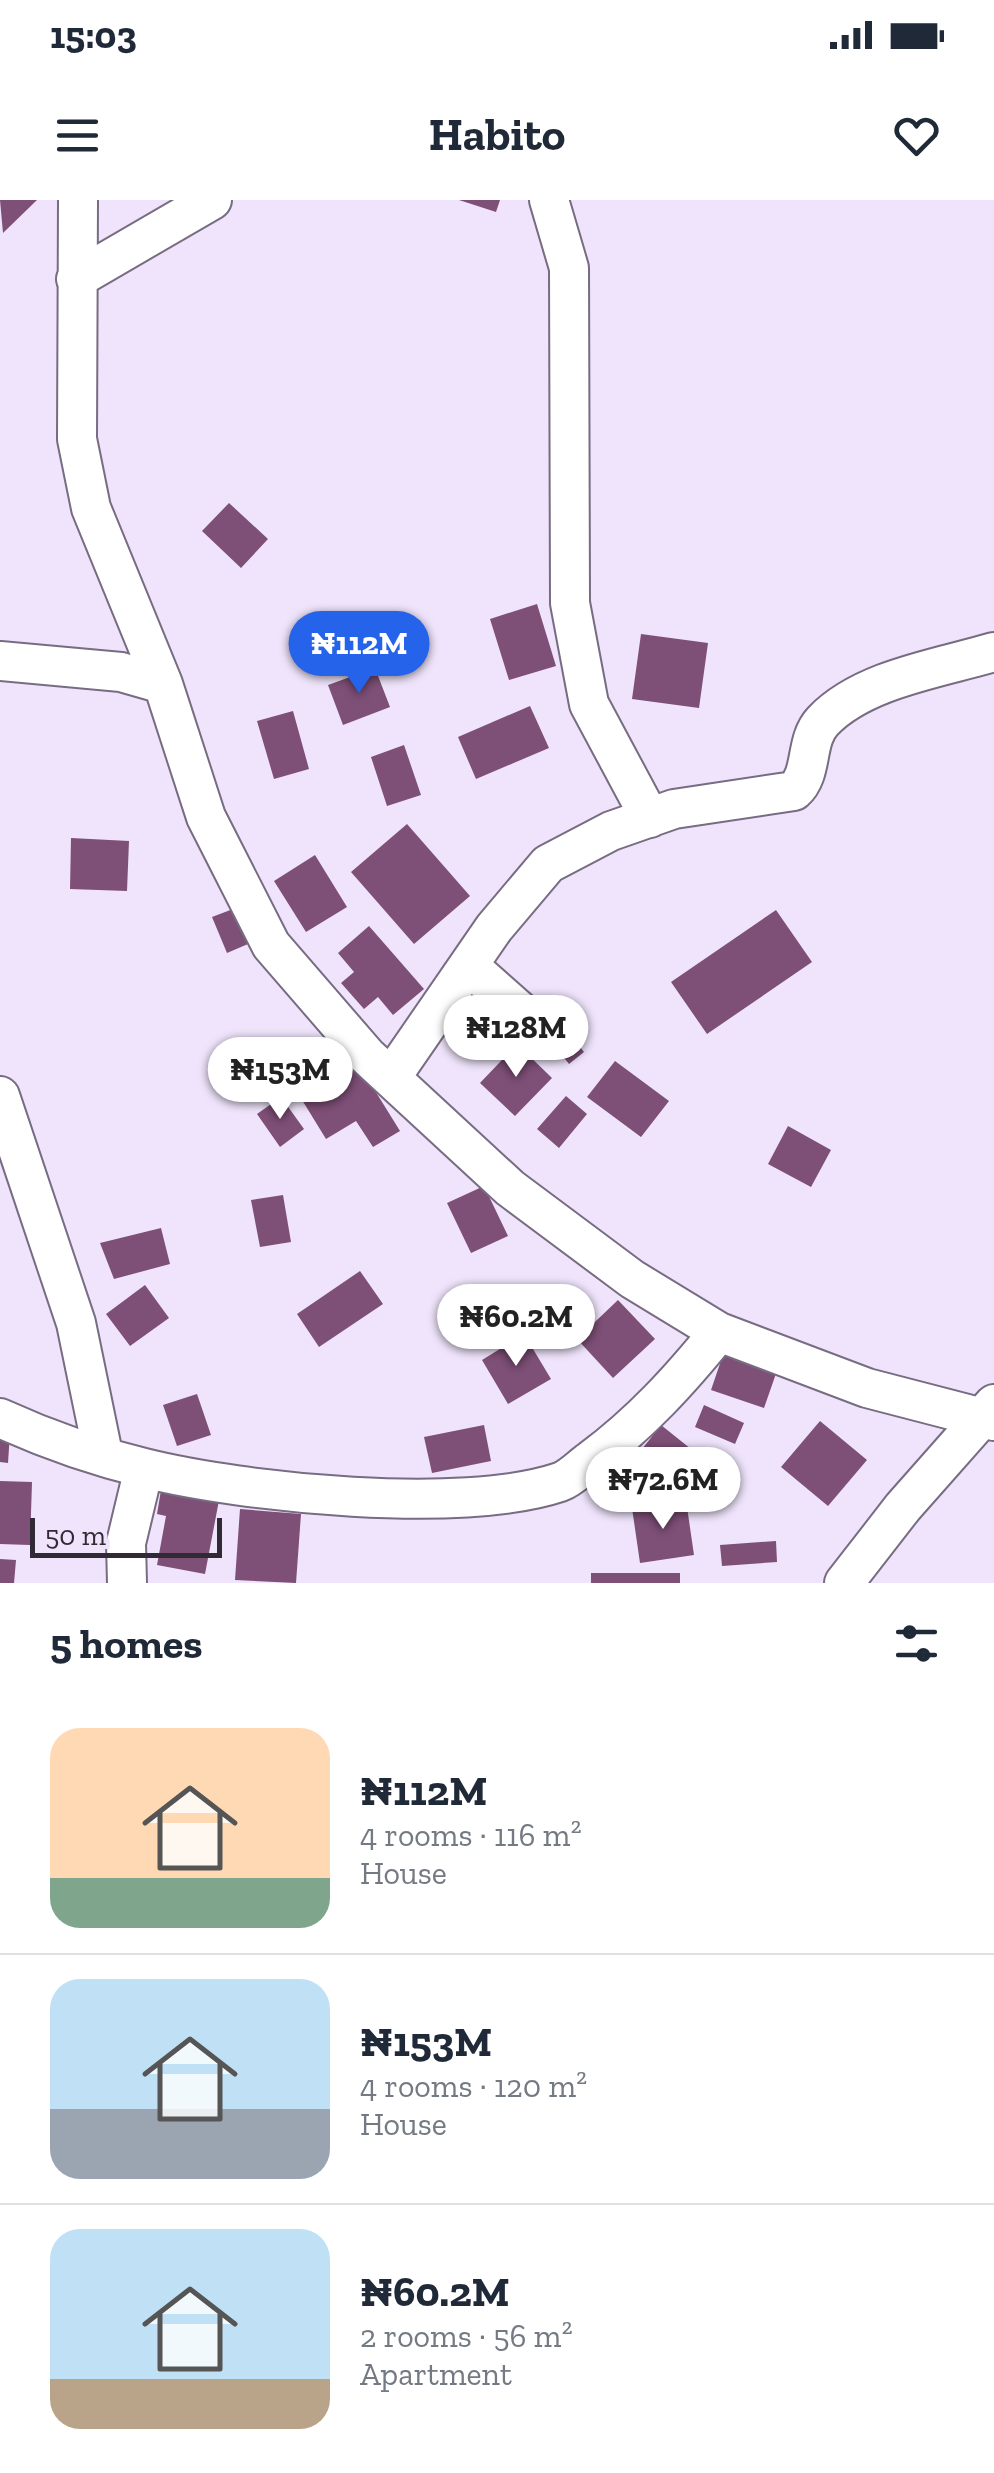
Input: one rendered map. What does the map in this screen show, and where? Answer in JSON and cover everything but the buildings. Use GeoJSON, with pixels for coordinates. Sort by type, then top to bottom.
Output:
{"type":"FeatureCollection","features":[{"type":"Feature","properties":{"kind":"street"},"geometry":{"type":"LineString","coordinates":[[78,200],[77,439],[92,508],[144,669],[206,817],[272,946],[367,1056],[510,1188],[632,1279],[719,1332],[867,1388],[990,1415]]}},
{"type":"Feature","properties":{"kind":"street"},"geometry":{"type":"LineString","coordinates":[[76,278],[212,200]]}},
{"type":"Feature","properties":{"kind":"street"},"geometry":{"type":"LineString","coordinates":[[549,200],[569,268],[570,603],[589,704],[650,818]]}},
{"type":"Feature","properties":{"kind":"street"},"geometry":{"type":"LineString","coordinates":[[392,1076],[468,966],[548,864],[611,831],[674,809],[794,791],[803,783],[813,738],[822,722],[864,692],[994,652]]}},
{"type":"Feature","properties":{"kind":"street"},"geometry":{"type":"LineString","coordinates":[[0,661],[144,669]]}},
{"type":"Feature","properties":{"kind":"street"},"geometry":{"type":"LineString","coordinates":[[468,966],[548,1036]]}},
{"type":"Feature","properties":{"kind":"street"},"geometry":{"type":"LineString","coordinates":[[0,1096],[76,1324],[103,1454]]}},
{"type":"Feature","properties":{"kind":"street"},"geometry":{"type":"LineString","coordinates":[[0,1418],[53,1442],[144,1468],[289,1490],[387,1497],[487,1496],[562,1482],[634,1428],[719,1332]]}},
{"type":"Feature","properties":{"kind":"street"},"geometry":{"type":"LineString","coordinates":[[844,1583],[903,1507],[990,1415]]}},
{"type":"Feature","properties":{"kind":"street"},"geometry":{"type":"LineString","coordinates":[[127,1583],[126,1543],[144,1468]]}}]}
